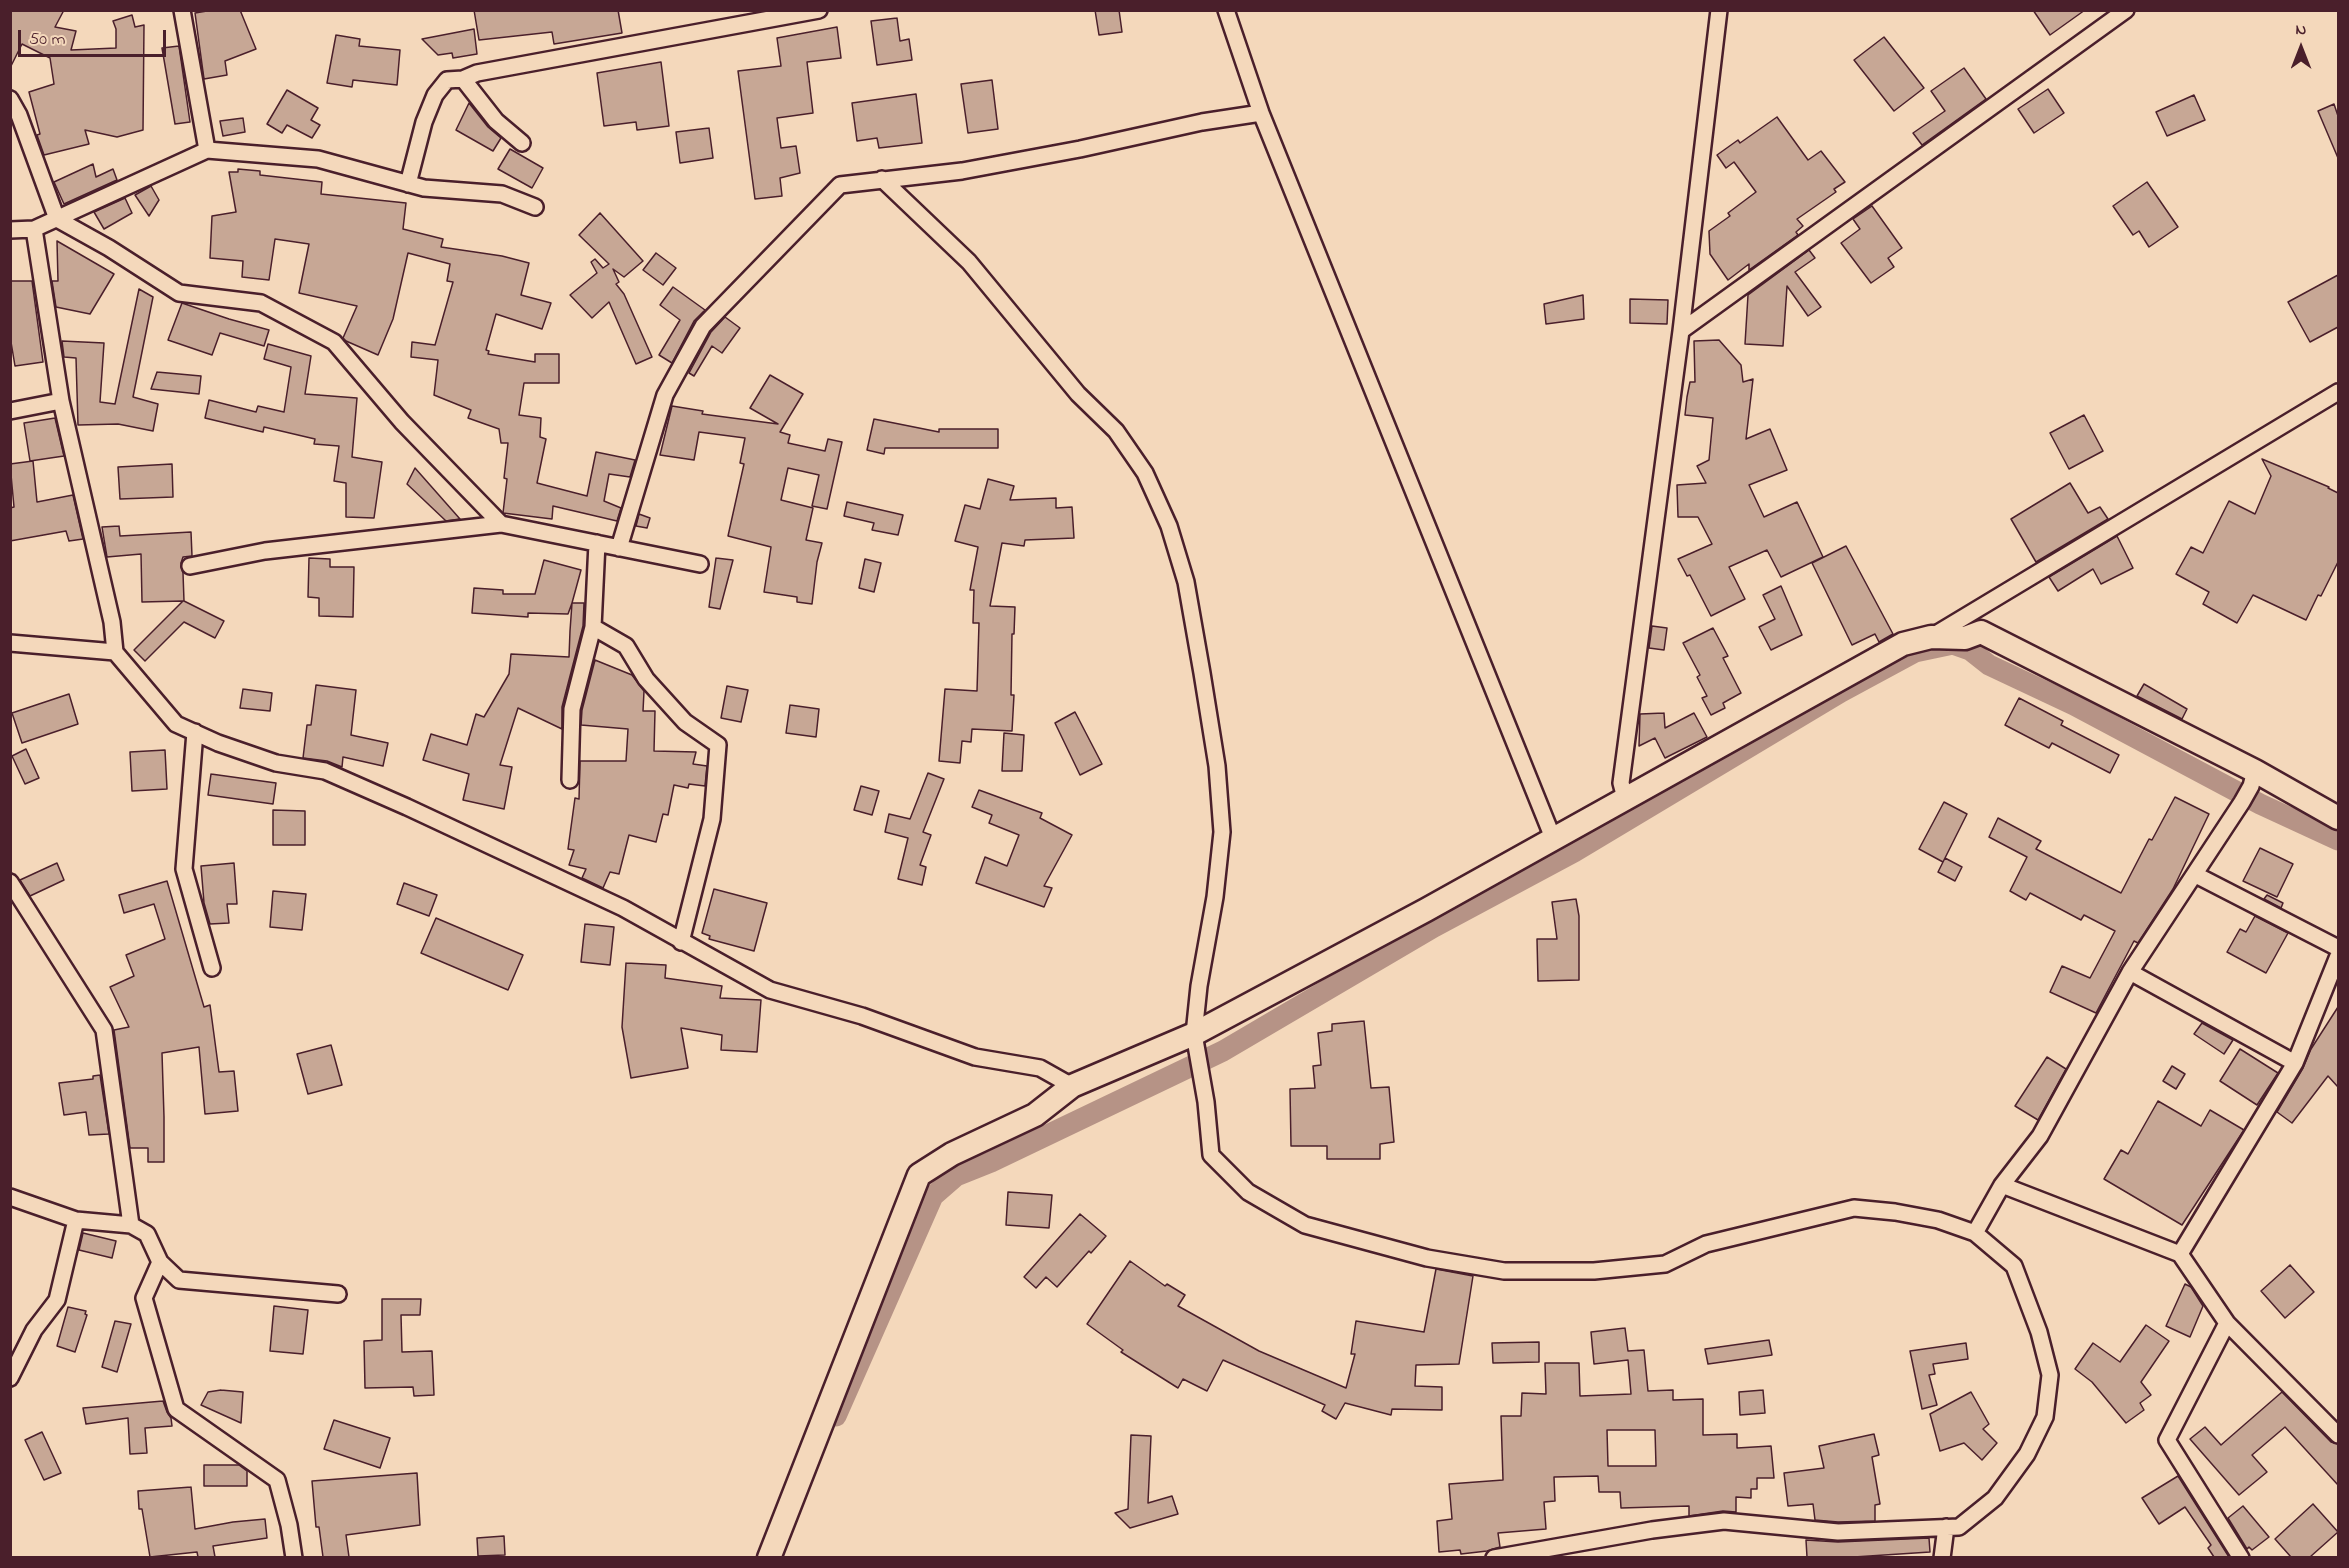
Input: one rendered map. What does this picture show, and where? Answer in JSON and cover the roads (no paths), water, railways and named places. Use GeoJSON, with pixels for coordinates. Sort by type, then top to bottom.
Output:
{"type":"FeatureCollection","features":[{"type":"Feature","properties":{"kind":"street"},"geometry":{"type":"LineString","coordinates":[[182,10],[207,150]]}},
{"type":"Feature","properties":{"kind":"street"},"geometry":{"type":"LineString","coordinates":[[408,183],[424,122],[435,94],[447,80],[463,79],[477,73],[819,10]]}},
{"type":"Feature","properties":{"kind":"street"},"geometry":{"type":"LineString","coordinates":[[1226,10],[1261,113],[1553,838]]}},
{"type":"Feature","properties":{"kind":"street"},"geometry":{"type":"LineString","coordinates":[[1625,798],[1621,783],[1681,331],[1719,10]]}},
{"type":"Feature","properties":{"kind":"street"},"geometry":{"type":"LineString","coordinates":[[1681,331],[2126,10]]}},
{"type":"Feature","properties":{"kind":"street"},"geometry":{"type":"LineString","coordinates":[[463,79],[496,121],[522,143]]}},
{"type":"Feature","properties":{"kind":"street"},"geometry":{"type":"LineString","coordinates":[[10,99],[19,115],[57,219],[109,248],[179,293],[261,303],[334,342],[402,422],[501,524]]}},
{"type":"Feature","properties":{"kind":"street"},"geometry":{"type":"LineString","coordinates":[[619,548],[665,395],[703,326],[840,184],[962,171],[1080,149],[1202,122],[1261,113]]}},
{"type":"Feature","properties":{"kind":"street"},"geometry":{"type":"LineString","coordinates":[[10,230],[33,230],[207,150],[318,159],[424,188],[502,194],[535,207]]}},
{"type":"Feature","properties":{"kind":"street"},"geometry":{"type":"LineString","coordinates":[[882,179],[969,262],[1078,393],[1116,430],[1145,473],[1169,526],[1186,582],[1202,673],[1217,766],[1222,832],[1215,897],[1199,986],[1194,1034],[1196,1057],[1201,1072],[1211,1155],[1248,1192],[1305,1225],[1427,1258],[1504,1270],[1594,1271],[1665,1264],[1706,1244],[1854,1208],[1895,1212],[1938,1220],[1975,1233],[2014,1266],[2039,1332],[2050,1375],[2045,1417],[2027,1454],[1995,1498],[1959,1527],[1839,1532],[1724,1521],[1652,1530],[1494,1557]]}},
{"type":"Feature","properties":{"kind":"street"},"geometry":{"type":"LineString","coordinates":[[33,230],[61,401],[112,622],[115,652],[176,724],[218,743],[276,763],[325,771],[407,807],[623,908],[770,990],[862,1016],[975,1057],[1040,1068],[1072,1086]]}},
{"type":"Feature","properties":{"kind":"street"},"geometry":{"type":"LineString","coordinates":[[1931,637],[2338,392]]}},
{"type":"Feature","properties":{"kind":"street"},"geometry":{"type":"LineString","coordinates":[[10,411],[61,401]]}},
{"type":"Feature","properties":{"kind":"street"},"geometry":{"type":"LineString","coordinates":[[190,566],[265,551],[501,524],[700,564]]}},
{"type":"Feature","properties":{"kind":"street"},"geometry":{"type":"LineString","coordinates":[[570,780],[572,709],[593,627],[597,543]]}},
{"type":"Feature","properties":{"kind":"street"},"geometry":{"type":"LineString","coordinates":[[593,627],[626,646],[646,679],[686,722],[718,745],[712,819],[681,942]]}},
{"type":"Feature","properties":{"kind":"street"},"geometry":{"type":"LineString","coordinates":[[768,1557],[919,1175],[952,1154],[1035,1115],[1072,1086],[1194,1034],[1426,910],[1903,644],[1931,637],[1965,638],[1981,632],[2253,778],[2336,810]]}},
{"type":"Feature","properties":{"kind":"street"},"geometry":{"type":"LineString","coordinates":[[10,644],[115,652]]}},
{"type":"Feature","properties":{"kind":"street"},"geometry":{"type":"LineString","coordinates":[[195,732],[184,869],[212,968]]}},
{"type":"Feature","properties":{"kind":"street"},"geometry":{"type":"LineString","coordinates":[[1975,1233],[2002,1185],[2040,1136],[2130,972],[2196,875],[2242,802],[2253,778]]}},
{"type":"Feature","properties":{"kind":"street"},"geometry":{"type":"LineString","coordinates":[[2196,875],[2338,948]]}},
{"type":"Feature","properties":{"kind":"street"},"geometry":{"type":"LineString","coordinates":[[10,882],[104,1030],[131,1225]]}},
{"type":"Feature","properties":{"kind":"street"},"geometry":{"type":"LineString","coordinates":[[2180,1254],[2295,1064],[2338,956]]}},
{"type":"Feature","properties":{"kind":"street"},"geometry":{"type":"LineString","coordinates":[[2130,972],[2295,1064]]}},
{"type":"Feature","properties":{"kind":"street"},"geometry":{"type":"LineString","coordinates":[[2002,1185],[2180,1254],[2227,1323],[2338,1435]]}},
{"type":"Feature","properties":{"kind":"street"},"geometry":{"type":"LineString","coordinates":[[10,1197],[76,1220],[131,1225],[147,1234],[160,1262],[179,1280],[338,1294]]}},
{"type":"Feature","properties":{"kind":"street"},"geometry":{"type":"LineString","coordinates":[[10,1378],[34,1330],[57,1300],[76,1220]]}},
{"type":"Feature","properties":{"kind":"street"},"geometry":{"type":"LineString","coordinates":[[160,1262],[144,1298],[176,1409],[278,1479],[294,1557]]}},
{"type":"Feature","properties":{"kind":"street"},"geometry":{"type":"LineString","coordinates":[[2227,1323],[2167,1440],[2241,1557]]}},
{"type":"Feature","properties":{"kind":"street"},"geometry":{"type":"LineString","coordinates":[[1942,1557],[1946,1527]]}},
{"type":"Feature","properties":{"kind":"waterway"},"geometry":{"type":"LineString","coordinates":[[836,1416],[933,1196],[956,1176],[991,1162],[1223,1051],[1434,927],[1574,852],[1841,692],[1915,652],[1953,644],[1970,650],[1989,665],[2074,705],[2260,804],[2338,840]]}}]}
